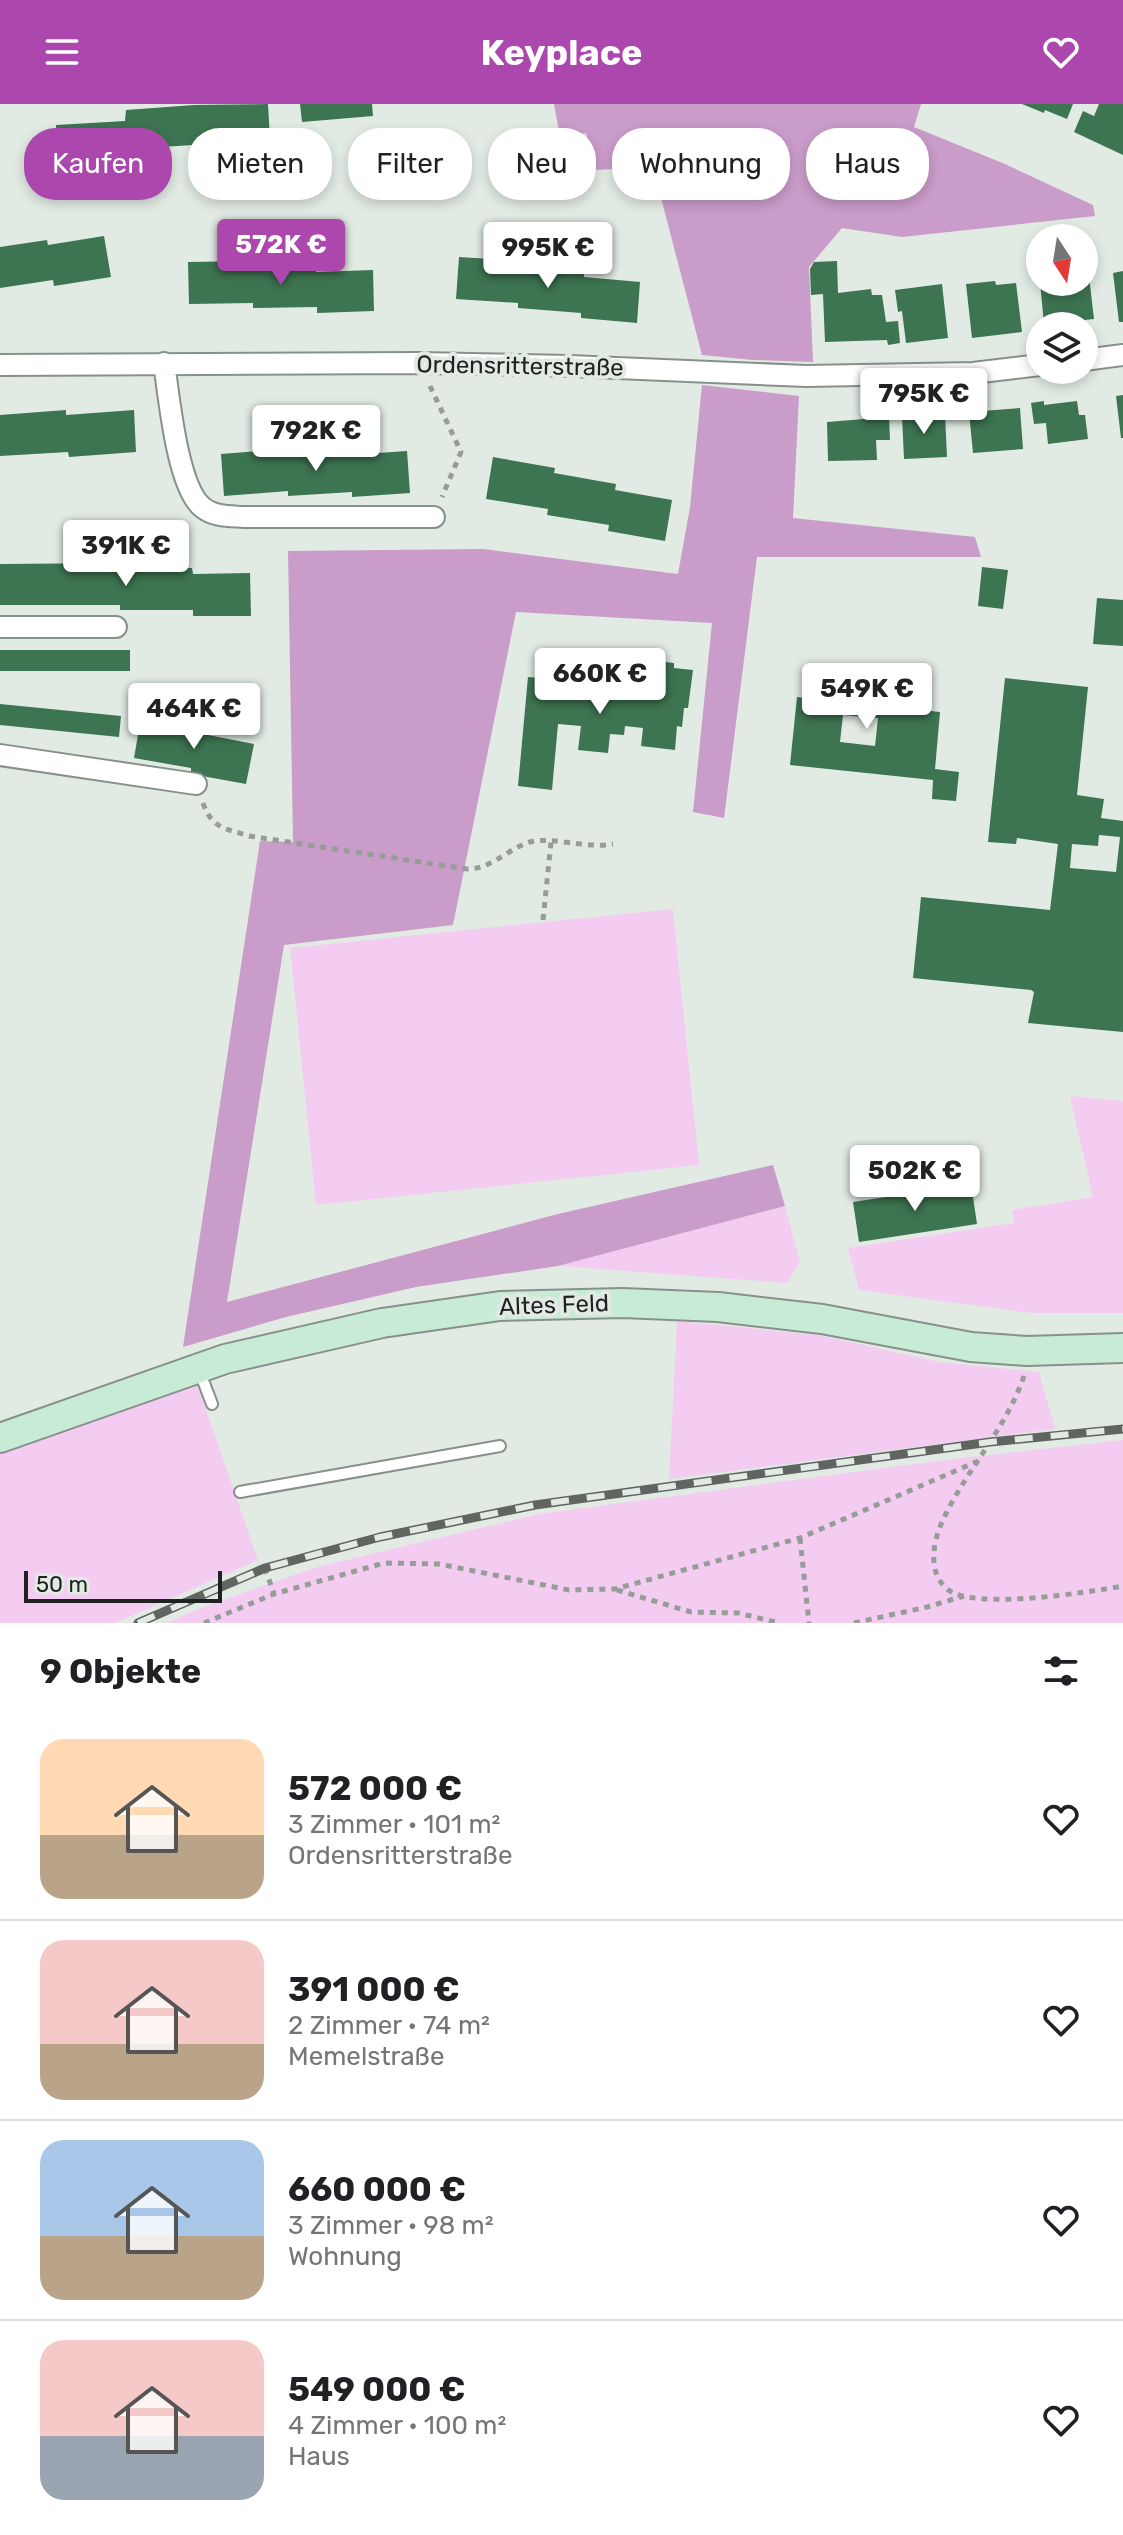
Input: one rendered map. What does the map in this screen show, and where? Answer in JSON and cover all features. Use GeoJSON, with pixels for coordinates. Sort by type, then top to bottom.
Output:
{"type":"FeatureCollection","features":[{"type":"Feature","properties":{"kind":"main road","name":"Altes Feld"},"geometry":{"type":"LineString","coordinates":[[0,1438],[225,1359],[382,1323],[500,1306],[623,1303],[718,1307],[822,1319],[971,1347],[1027,1351],[1123,1348]]}},
{"type":"Feature","properties":{"kind":"street"},"geometry":{"type":"LineString","coordinates":[[1098,358],[1123,355]]}},
{"type":"Feature","properties":{"kind":"street"},"geometry":{"type":"LineString","coordinates":[[164,363],[180,459],[188,483],[201,506],[220,516],[434,517]]}},
{"type":"Feature","properties":{"kind":"street","name":"Ordensritterstraße"},"geometry":{"type":"LineString","coordinates":[[0,365],[419,363],[806,376],[973,373],[1026,367]]}},
{"type":"Feature","properties":{"kind":"street"},"geometry":{"type":"LineString","coordinates":[[0,627],[116,627]]}},
{"type":"Feature","properties":{"kind":"street"},"geometry":{"type":"LineString","coordinates":[[0,755],[196,784]]}},
{"type":"Feature","properties":{"kind":"lane"},"geometry":{"type":"LineString","coordinates":[[199,1368],[212,1404]]}},
{"type":"Feature","properties":{"kind":"lane"},"geometry":{"type":"LineString","coordinates":[[240,1492],[500,1446]]}},
{"type":"Feature","properties":{"kind":"path"},"geometry":{"type":"LineString","coordinates":[[419,363],[461,452],[434,517]]}},
{"type":"Feature","properties":{"kind":"path"},"geometry":{"type":"LineString","coordinates":[[196,784],[204,809],[216,825],[249,836],[467,869],[493,863],[528,843],[598,847],[613,844]]}},
{"type":"Feature","properties":{"kind":"path"},"geometry":{"type":"LineString","coordinates":[[543,920],[551,842]]}},
{"type":"Feature","properties":{"kind":"path"},"geometry":{"type":"LineString","coordinates":[[1027,1351],[1024,1378],[1002,1425],[976,1462],[942,1522],[933,1553],[934,1569],[947,1590],[974,1598],[1017,1599],[1123,1586]]}},
{"type":"Feature","properties":{"kind":"path"},"geometry":{"type":"LineString","coordinates":[[204,1623],[274,1594],[384,1563],[439,1564],[569,1590],[615,1589],[800,1538],[976,1462]]}},
{"type":"Feature","properties":{"kind":"path"},"geometry":{"type":"LineString","coordinates":[[800,1538],[809,1623]]}},
{"type":"Feature","properties":{"kind":"path"},"geometry":{"type":"LineString","coordinates":[[265,1568],[274,1594]]}},
{"type":"Feature","properties":{"kind":"path"},"geometry":{"type":"LineString","coordinates":[[615,1589],[691,1612],[738,1613],[779,1623]]}},
{"type":"Feature","properties":{"kind":"path"},"geometry":{"type":"LineString","coordinates":[[854,1623],[965,1596]]}},
{"type":"Feature","properties":{"kind":"shaded area"},"geometry":{"type":"Polygon","coordinates":[[[554,104],[921,104],[914,127],[916,128],[806,128],[806,200],[929,200],[929,133],[1093,205],[1095,216],[902,237],[842,228],[809,267],[813,362],[702,355],[662,200],[790,200],[790,128],[612,128],[612,169],[596,170],[596,128],[558,128],[554,104]]]}},
{"type":"Feature","properties":{"kind":"shaded area"},"geometry":{"type":"Polygon","coordinates":[[[702,385],[799,396],[793,518],[975,537],[981,557],[757,557],[724,818],[693,812],[712,623],[516,612],[453,925],[284,945],[227,1302],[558,1214],[773,1165],[785,1206],[558,1266],[416,1287],[286,1317],[183,1347],[260,841],[293,842],[288,551],[483,549],[678,574],[690,507],[702,385]]]}},
{"type":"Feature","properties":{"kind":"shaded area"},"geometry":{"type":"Polygon","coordinates":[[[673,909],[699,1165],[316,1205],[290,948],[673,909]]]}},
{"type":"Feature","properties":{"kind":"shaded area"},"geometry":{"type":"Polygon","coordinates":[[[1070,1096],[1123,1101],[1123,1313],[1031,1313],[859,1290],[848,1248],[1014,1223],[1012,1210],[1093,1197],[1070,1096]]]}},
{"type":"Feature","properties":{"kind":"shaded area"},"geometry":{"type":"Polygon","coordinates":[[[785,1206],[800,1262],[787,1283],[558,1266],[785,1206]]]}},
{"type":"Feature","properties":{"kind":"shaded area"},"geometry":{"type":"Polygon","coordinates":[[[677,1321],[819,1335],[939,1362],[1039,1372],[1055,1429],[669,1479],[677,1321]]]}},
{"type":"Feature","properties":{"kind":"shaded area"},"geometry":{"type":"Polygon","coordinates":[[[196,1381],[258,1560],[115,1623],[0,1623],[0,1452],[196,1381]]]}},
{"type":"Feature","properties":{"kind":"shaded area"},"geometry":{"type":"Polygon","coordinates":[[[1123,1440],[1123,1623],[166,1623],[317,1567],[539,1514],[937,1461],[1123,1440]]]}},
{"type":"Feature","properties":{"kind":"building"},"geometry":{"type":"Polygon","coordinates":[[[268,104],[269,128],[188,128],[188,145],[172,146],[172,128],[56,128],[56,125],[125,121],[126,110],[268,104]]]}},
{"type":"Feature","properties":{"kind":"building"},"geometry":{"type":"Polygon","coordinates":[[[300,104],[372,104],[373,116],[302,122],[300,104]]]}},
{"type":"Feature","properties":{"kind":"building"},"geometry":{"type":"Polygon","coordinates":[[[1022,104],[1073,104],[1067,119],[1022,104]]]}},
{"type":"Feature","properties":{"kind":"building"},"geometry":{"type":"Polygon","coordinates":[[[1099,104],[1123,104],[1123,155],[1074,132],[1083,111],[1094,116],[1099,104]]]}},
{"type":"Feature","properties":{"kind":"building"},"geometry":{"type":"Polygon","coordinates":[[[104,236],[111,277],[54,286],[53,280],[0,288],[0,247],[47,240],[48,245],[104,236]]]}},
{"type":"Feature","properties":{"kind":"building"},"geometry":{"type":"Polygon","coordinates":[[[459,257],[521,261],[521,267],[584,272],[584,277],[640,282],[637,323],[581,318],[581,313],[518,308],[518,303],[456,299],[459,257]]]}},
{"type":"Feature","properties":{"kind":"building"},"geometry":{"type":"Polygon","coordinates":[[[252,261],[252,266],[316,265],[316,272],[373,270],[374,311],[317,313],[317,307],[253,308],[253,303],[189,304],[188,262],[252,261]]]}},
{"type":"Feature","properties":{"kind":"building"},"geometry":{"type":"Polygon","coordinates":[[[837,261],[838,293],[871,289],[872,295],[882,295],[886,322],[898,321],[900,343],[888,345],[887,340],[825,342],[823,294],[811,295],[810,269],[814,262],[837,261]]]}},
{"type":"Feature","properties":{"kind":"building"},"geometry":{"type":"Polygon","coordinates":[[[1123,271],[1123,322],[1119,322],[1113,273],[1123,271]]]}},
{"type":"Feature","properties":{"kind":"building"},"geometry":{"type":"Polygon","coordinates":[[[995,281],[996,285],[1016,283],[1022,332],[972,338],[966,284],[995,281]]]}},
{"type":"Feature","properties":{"kind":"building"},"geometry":{"type":"Polygon","coordinates":[[[942,284],[948,338],[906,343],[902,311],[898,312],[895,290],[942,284]]]}},
{"type":"Feature","properties":{"kind":"building"},"geometry":{"type":"Polygon","coordinates":[[[1041,296],[1091,296],[1093,312],[1043,312],[1041,296]]]}},
{"type":"Feature","properties":{"kind":"building"},"geometry":{"type":"Polygon","coordinates":[[[1123,395],[1123,438],[1121,438],[1116,396],[1123,395]]]}},
{"type":"Feature","properties":{"kind":"building"},"geometry":{"type":"Polygon","coordinates":[[[1044,401],[1044,405],[1077,401],[1079,415],[1085,415],[1088,439],[1048,444],[1046,423],[1034,424],[1031,403],[1044,401]]]}},
{"type":"Feature","properties":{"kind":"building"},"geometry":{"type":"Polygon","coordinates":[[[1020,408],[1023,449],[973,453],[969,412],[1020,408]]]}},
{"type":"Feature","properties":{"kind":"building"},"geometry":{"type":"Polygon","coordinates":[[[66,410],[66,415],[134,410],[136,452],[69,457],[68,452],[0,456],[0,415],[66,410]]]}},
{"type":"Feature","properties":{"kind":"building"},"geometry":{"type":"Polygon","coordinates":[[[945,414],[947,457],[904,459],[902,416],[945,414]]]}},
{"type":"Feature","properties":{"kind":"building"},"geometry":{"type":"Polygon","coordinates":[[[889,417],[890,440],[876,440],[877,460],[828,461],[827,422],[889,417]]]}},
{"type":"Feature","properties":{"kind":"building"},"geometry":{"type":"Polygon","coordinates":[[[284,449],[285,455],[349,450],[349,455],[407,451],[410,493],[352,497],[352,492],[288,496],[288,491],[224,496],[221,454],[284,449]]]}},
{"type":"Feature","properties":{"kind":"building"},"geometry":{"type":"Polygon","coordinates":[[[493,457],[555,468],[554,473],[616,484],[615,490],[672,500],[665,541],[608,531],[609,525],[547,515],[548,509],[486,499],[493,457]]]}},
{"type":"Feature","properties":{"kind":"building"},"geometry":{"type":"Polygon","coordinates":[[[119,563],[120,568],[192,568],[193,574],[250,573],[251,616],[193,616],[193,610],[120,610],[120,605],[0,605],[0,564],[119,563]]]}},
{"type":"Feature","properties":{"kind":"building"},"geometry":{"type":"Polygon","coordinates":[[[982,567],[1008,570],[1003,609],[978,606],[982,567]]]}},
{"type":"Feature","properties":{"kind":"building"},"geometry":{"type":"Polygon","coordinates":[[[1097,598],[1123,600],[1123,646],[1093,644],[1097,598]]]}},
{"type":"Feature","properties":{"kind":"building"},"geometry":{"type":"Polygon","coordinates":[[[0,650],[130,650],[130,671],[0,671],[0,650]]]}},
{"type":"Feature","properties":{"kind":"building"},"geometry":{"type":"Polygon","coordinates":[[[649,660],[674,663],[674,668],[693,670],[688,708],[684,708],[682,727],[677,726],[675,750],[641,746],[643,728],[625,726],[624,735],[610,734],[608,753],[578,750],[581,726],[558,724],[552,790],[518,786],[528,677],[563,680],[562,685],[570,686],[571,677],[646,684],[645,689],[651,689],[653,671],[648,671],[649,660]]]}},
{"type":"Feature","properties":{"kind":"building"},"geometry":{"type":"Polygon","coordinates":[[[815,666],[887,673],[884,706],[940,712],[935,769],[959,772],[956,801],[932,799],[933,780],[790,765],[797,697],[811,699],[815,666]],[[843,715],[840,742],[875,746],[878,718],[843,715]]]}},
{"type":"Feature","properties":{"kind":"building"},"geometry":{"type":"Polygon","coordinates":[[[1005,678],[1088,687],[1077,795],[1104,799],[1101,818],[1123,821],[1123,1032],[1028,1023],[1034,992],[1031,990],[913,978],[921,897],[1050,910],[1058,844],[1017,838],[1016,844],[988,842],[1005,678]],[[1099,835],[1098,846],[1072,844],[1070,868],[1116,872],[1120,837],[1099,835]]]}},
{"type":"Feature","properties":{"kind":"building"},"geometry":{"type":"Polygon","coordinates":[[[0,704],[121,716],[119,737],[0,725],[0,704]]]}},
{"type":"Feature","properties":{"kind":"building"},"geometry":{"type":"Polygon","coordinates":[[[141,718],[199,728],[198,733],[254,744],[246,784],[191,774],[191,768],[134,758],[141,718]]]}},
{"type":"Feature","properties":{"kind":"building"},"geometry":{"type":"Polygon","coordinates":[[[971,1184],[977,1224],[859,1242],[853,1202],[971,1184]]]}},
{"type":"Feature","properties":{"kind":"railway"},"geometry":{"type":"LineString","coordinates":[[138,1623],[265,1568],[380,1537],[535,1505],[990,1442],[1123,1429]]}}]}
